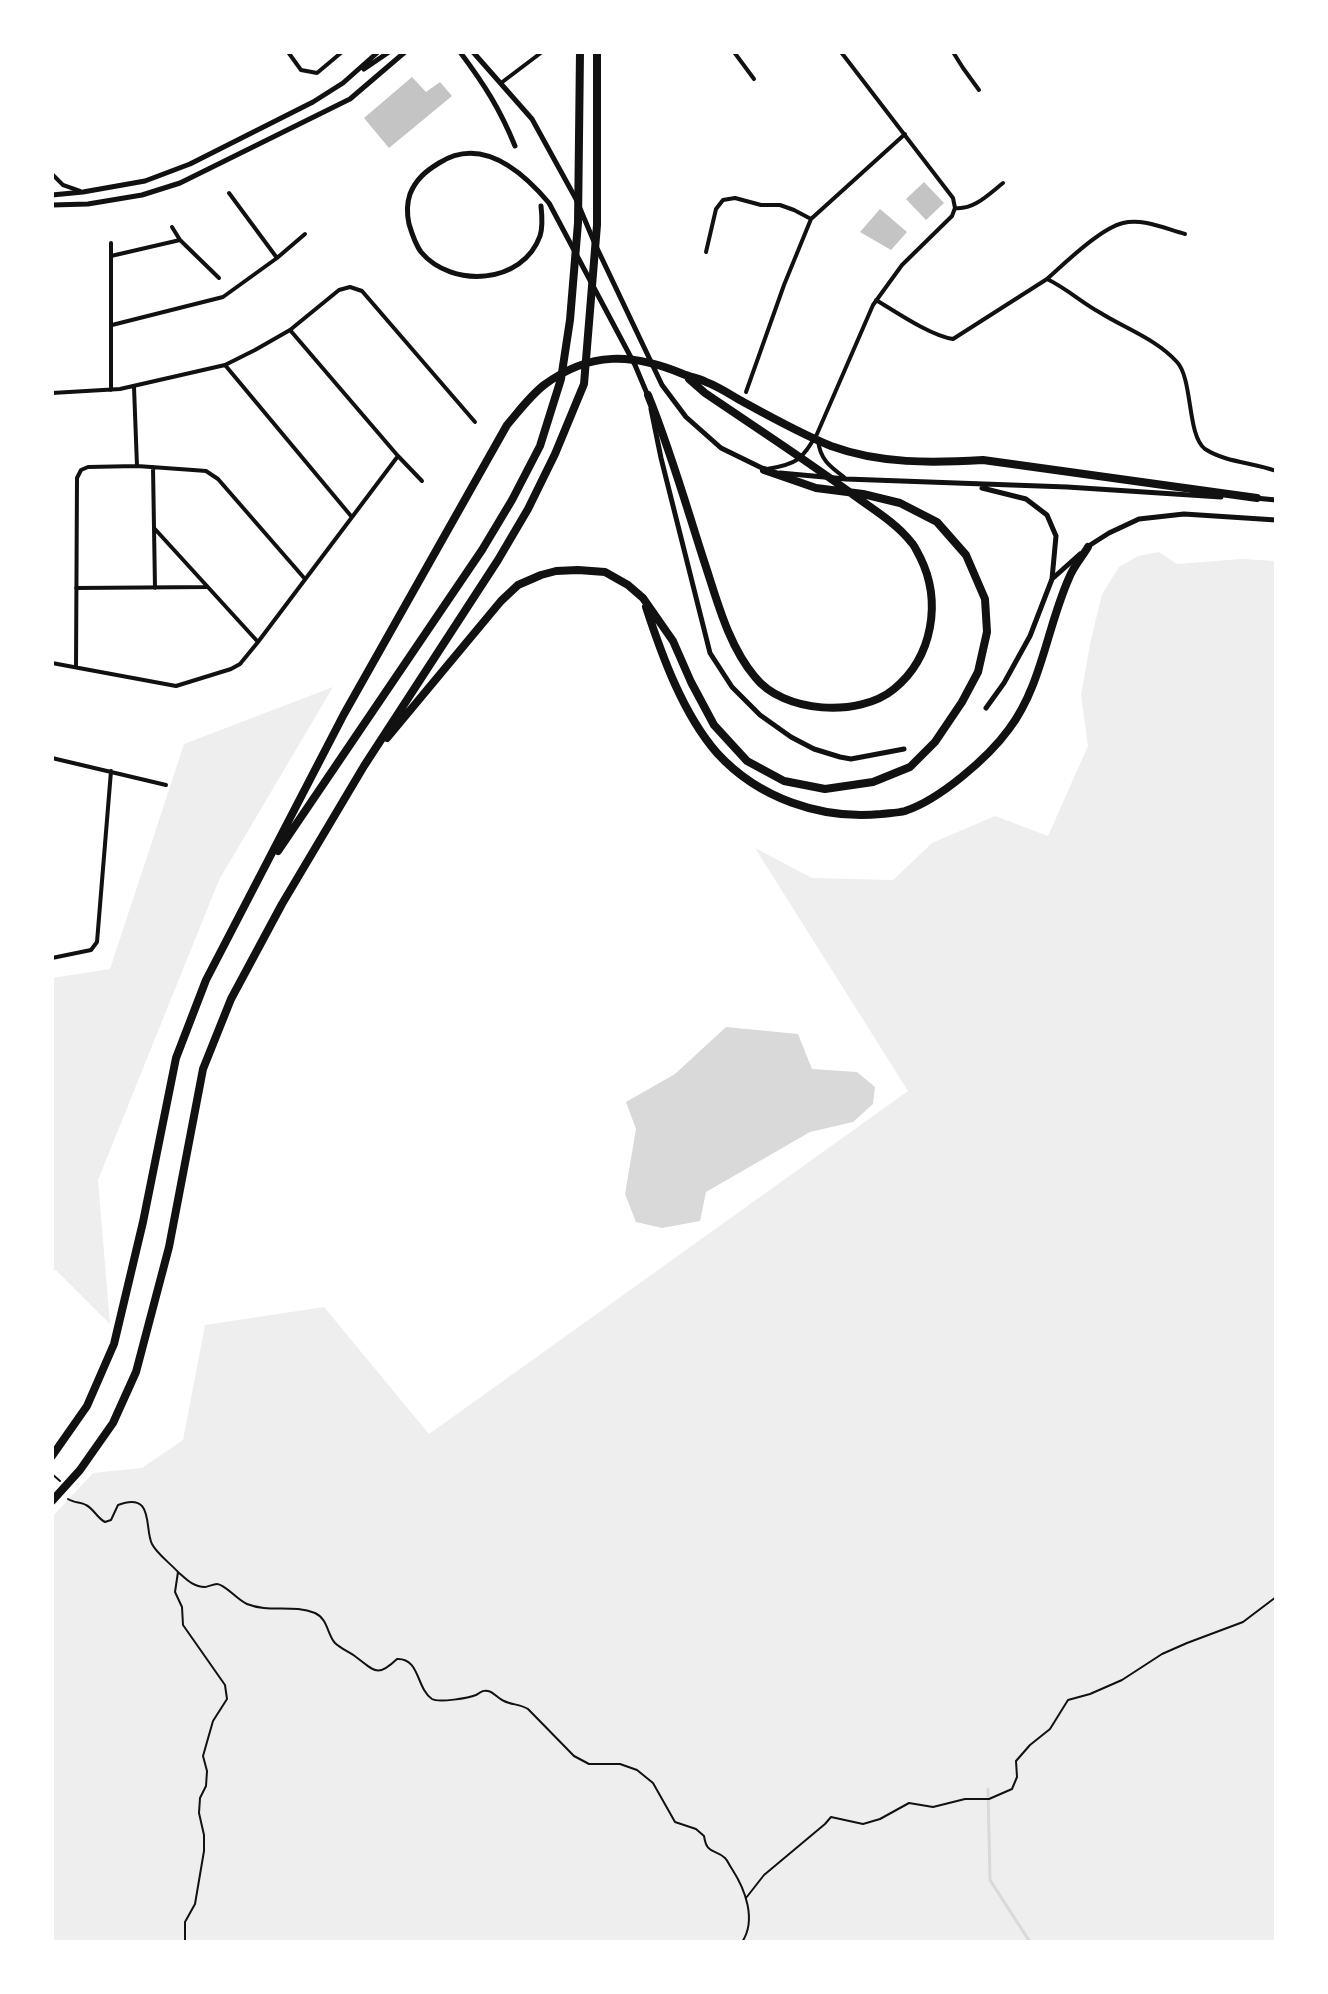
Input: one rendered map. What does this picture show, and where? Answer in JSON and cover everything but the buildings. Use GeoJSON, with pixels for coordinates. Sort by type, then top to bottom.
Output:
{"type":"FeatureCollection","features":[{"type":"Feature","properties":{"kind":"highway"},"geometry":{"type":"LineString","coordinates":[[255,884],[482,550],[540,446],[561,379],[570,320],[578,223],[580,52]]}},
{"type":"Feature","properties":{"kind":"highway"},"geometry":{"type":"LineString","coordinates":[[52,1501],[80,1470],[113,1423],[136,1372],[169,1247],[203,1069],[231,999],[282,904],[364,766],[528,509],[584,384],[597,225],[597,52]]}},
{"type":"Feature","properties":{"kind":"highway"},"geometry":{"type":"LineString","coordinates":[[52,1456],[87,1406],[114,1344],[143,1222],[176,1058],[206,980],[344,714],[507,425],[543,386],[568,369],[596,361],[622,357],[642,360],[664,365],[706,382],[796,431],[862,456],[939,463],[983,460],[1257,498]]}},
{"type":"Feature","properties":{"kind":"highway"},"geometry":{"type":"LineString","coordinates":[[648,395],[667,441],[714,591],[741,656],[756,679],[780,696],[805,706],[828,709],[865,703],[892,691],[920,655],[928,638],[931,619],[933,594],[925,567],[913,543],[825,474],[705,393],[686,375]]}},
{"type":"Feature","properties":{"kind":"highway"},"geometry":{"type":"LineString","coordinates":[[364,766],[501,601],[518,585],[556,571],[578,570],[605,572],[643,598],[673,641],[714,725],[747,761],[784,781],[825,789],[873,782],[910,767],[935,742],[978,672],[987,632],[985,599],[966,555],[937,522],[900,503],[816,488],[764,470]]}},
{"type":"Feature","properties":{"kind":"highway"},"geometry":{"type":"LineString","coordinates":[[643,598],[658,646],[687,709],[717,753],[753,784],[802,807],[837,814],[870,815],[905,811],[943,792],[1007,732],[1025,705],[1069,576],[1088,547]]}},
{"type":"Feature","properties":{"kind":"street"},"geometry":{"type":"LineString","coordinates":[[288,52],[301,70],[317,73],[342,52]]}},
{"type":"Feature","properties":{"kind":"street"},"geometry":{"type":"LineString","coordinates":[[343,83],[378,52]]}},
{"type":"Feature","properties":{"kind":"street"},"geometry":{"type":"LineString","coordinates":[[52,195],[145,181],[190,164],[313,102],[389,52]]}},
{"type":"Feature","properties":{"kind":"street"},"geometry":{"type":"LineString","coordinates":[[52,205],[88,204],[142,195],[180,183],[350,99],[405,52]]}},
{"type":"Feature","properties":{"kind":"street"},"geometry":{"type":"LineString","coordinates":[[460,52],[503,116],[515,146]]}},
{"type":"Feature","properties":{"kind":"street"},"geometry":{"type":"LineString","coordinates":[[473,52],[532,119],[576,199],[662,385],[686,417],[721,448],[764,470],[801,476],[1067,487],[1276,500]]}},
{"type":"Feature","properties":{"kind":"street"},"geometry":{"type":"LineString","coordinates":[[501,83],[542,52]]}},
{"type":"Feature","properties":{"kind":"street"},"geometry":{"type":"LineString","coordinates":[[734,52],[754,79]]}},
{"type":"Feature","properties":{"kind":"street"},"geometry":{"type":"LineString","coordinates":[[764,470],[790,466],[806,453],[876,300],[902,265],[952,216],[955,208],[953,198],[841,52]]}},
{"type":"Feature","properties":{"kind":"street"},"geometry":{"type":"LineString","coordinates":[[953,52],[979,90]]}},
{"type":"Feature","properties":{"kind":"street"},"geometry":{"type":"LineString","coordinates":[[746,392],[811,219],[905,134]]}},
{"type":"Feature","properties":{"kind":"street"},"geometry":{"type":"LineString","coordinates":[[541,206],[541,235],[527,258],[508,270],[487,277],[465,276],[442,268],[422,253],[412,236],[407,216],[415,183],[447,158],[475,153],[501,160],[532,182],[549,203],[648,395],[710,653],[732,687],[760,715],[814,749],[851,759],[904,749]]}},
{"type":"Feature","properties":{"kind":"street"},"geometry":{"type":"LineString","coordinates":[[52,174],[63,185],[83,192]]}},
{"type":"Feature","properties":{"kind":"street"},"geometry":{"type":"LineString","coordinates":[[955,208],[962,209],[974,204],[1003,183]]}},
{"type":"Feature","properties":{"kind":"street"},"geometry":{"type":"LineString","coordinates":[[229,193],[277,258]]}},
{"type":"Feature","properties":{"kind":"street"},"geometry":{"type":"LineString","coordinates":[[706,252],[716,209],[723,200],[735,198],[761,205],[780,205],[811,219]]}},
{"type":"Feature","properties":{"kind":"street"},"geometry":{"type":"LineString","coordinates":[[876,300],[931,331],[953,339],[1047,279],[1100,235],[1123,223],[1146,222],[1185,234]]}},
{"type":"Feature","properties":{"kind":"street"},"geometry":{"type":"LineString","coordinates":[[172,227],[180,240],[219,278]]}},
{"type":"Feature","properties":{"kind":"street"},"geometry":{"type":"LineString","coordinates":[[112,325],[223,297],[305,234]]}},
{"type":"Feature","properties":{"kind":"street"},"geometry":{"type":"LineString","coordinates":[[111,256],[180,240]]}},
{"type":"Feature","properties":{"kind":"street"},"geometry":{"type":"LineString","coordinates":[[111,243],[111,390]]}},
{"type":"Feature","properties":{"kind":"street"},"geometry":{"type":"LineString","coordinates":[[1047,279],[1100,313],[1144,335],[1180,364],[1194,430],[1202,447],[1229,461],[1276,471]]}},
{"type":"Feature","properties":{"kind":"street"},"geometry":{"type":"LineString","coordinates":[[52,393],[134,387],[225,365],[290,330],[339,290],[350,287],[362,291],[475,422]]}},
{"type":"Feature","properties":{"kind":"street"},"geometry":{"type":"LineString","coordinates":[[290,330],[422,481]]}},
{"type":"Feature","properties":{"kind":"street"},"geometry":{"type":"LineString","coordinates":[[225,365],[351,516]]}},
{"type":"Feature","properties":{"kind":"street"},"geometry":{"type":"LineString","coordinates":[[134,387],[137,466]]}},
{"type":"Feature","properties":{"kind":"street"},"geometry":{"type":"LineString","coordinates":[[817,434],[819,453],[846,479]]}},
{"type":"Feature","properties":{"kind":"street"},"geometry":{"type":"LineString","coordinates":[[52,663],[176,686],[240,664],[398,456]]}},
{"type":"Feature","properties":{"kind":"street"},"geometry":{"type":"LineString","coordinates":[[76,667],[77,478],[81,470],[88,467],[137,466],[206,471],[218,479],[305,579]]}},
{"type":"Feature","properties":{"kind":"street"},"geometry":{"type":"LineString","coordinates":[[153,467],[155,588]]}},
{"type":"Feature","properties":{"kind":"street"},"geometry":{"type":"LineString","coordinates":[[974,485],[1026,499],[1047,515],[1056,536],[1052,579],[1030,636],[986,708]]}},
{"type":"Feature","properties":{"kind":"street"},"geometry":{"type":"LineString","coordinates":[[1052,579],[1088,547],[1139,519],[1184,514],[1276,520]]}},
{"type":"Feature","properties":{"kind":"street"},"geometry":{"type":"LineString","coordinates":[[154,528],[258,642]]}},
{"type":"Feature","properties":{"kind":"street"},"geometry":{"type":"LineString","coordinates":[[76,588],[207,587]]}},
{"type":"Feature","properties":{"kind":"street"},"geometry":{"type":"LineString","coordinates":[[52,758],[166,785]]}},
{"type":"Feature","properties":{"kind":"street"},"geometry":{"type":"LineString","coordinates":[[52,958],[91,950],[97,942],[111,771]]}},
{"type":"Feature","properties":{"kind":"path"},"geometry":{"type":"LineString","coordinates":[[52,1474],[61,1481]]}},
{"type":"Feature","properties":{"kind":"path"},"geometry":{"type":"LineString","coordinates":[[62,1496],[87,1505],[105,1522],[111,1520],[118,1505],[127,1501],[137,1504],[145,1510],[150,1541],[193,1585],[205,1587],[221,1584],[249,1605],[296,1608],[318,1614],[333,1642],[357,1657],[369,1669],[381,1672],[397,1659],[404,1658],[411,1662],[433,1700],[442,1702],[490,1691],[503,1701],[528,1709],[574,1756],[589,1764],[620,1764],[637,1770],[653,1783],[675,1822],[696,1829],[704,1836],[709,1850],[726,1858],[746,1898],[749,1914],[746,1936],[742,1942]]}},
{"type":"Feature","properties":{"kind":"path"},"geometry":{"type":"LineString","coordinates":[[178,1572],[175,1592],[182,1607],[183,1625],[225,1685],[227,1699],[213,1721],[203,1756],[207,1771],[206,1786],[200,1798],[199,1813],[204,1851],[195,1904],[185,1922],[185,1942]]}},
{"type":"Feature","properties":{"kind":"path"},"geometry":{"type":"LineString","coordinates":[[746,1898],[764,1875],[831,1817],[863,1824],[880,1819],[909,1803],[933,1807],[965,1799],[989,1799],[1012,1789],[1017,1777],[1016,1761],[1050,1729],[1068,1700],[1122,1680],[1162,1654],[1243,1622],[1276,1597]]}},
{"type":"Feature","properties":{"kind":"shaded area"},"geometry":{"type":"Polygon","coordinates":[[[1159,552],[1177,564],[1242,559],[1276,561],[1276,1942],[52,1942],[52,1517],[93,1473],[142,1468],[183,1440],[205,1325],[324,1307],[429,1434],[908,1091],[755,848],[812,878],[893,880],[932,843],[995,816],[1048,836],[1088,746],[1081,695],[1102,594],[1119,567],[1138,556],[1159,552]]]}},
{"type":"Feature","properties":{"kind":"shaded area"},"geometry":{"type":"Polygon","coordinates":[[[333,687],[219,880],[98,1180],[110,1324],[56,1270],[52,1271],[52,978],[110,969],[184,744],[333,687]]]}},
{"type":"Feature","properties":{"kind":"shaded area"},"geometry":{"type":"Polygon","coordinates":[[[726,1027],[798,1034],[812,1069],[857,1072],[875,1087],[873,1104],[853,1122],[810,1132],[706,1192],[700,1221],[662,1228],[636,1222],[625,1194],[636,1129],[626,1102],[675,1074],[726,1027]]]}},
{"type":"Feature","properties":{"kind":"waterway"},"geometry":{"type":"LineString","coordinates":[[988,1789],[990,1880],[1030,1942]]}}]}
